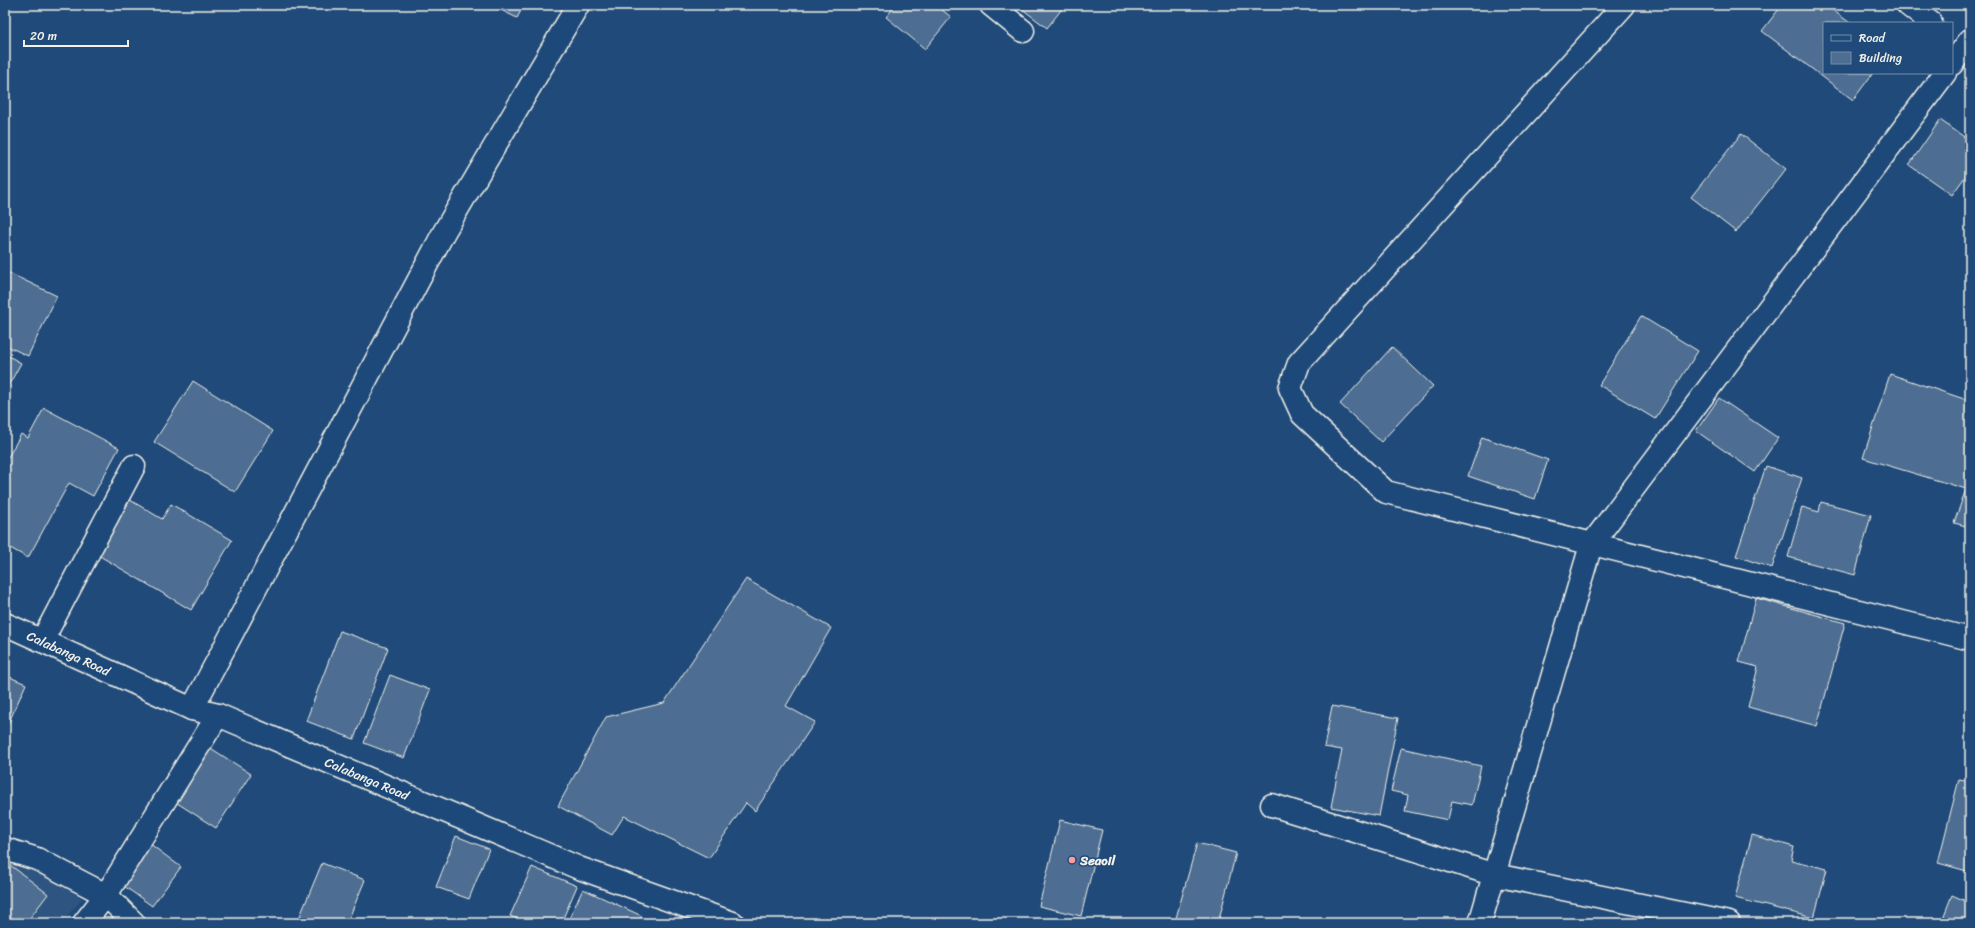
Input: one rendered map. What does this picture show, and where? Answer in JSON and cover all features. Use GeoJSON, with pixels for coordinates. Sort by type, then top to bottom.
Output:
{"type":"FeatureCollection","features":[{"type":"Feature","properties":{"kind":"street"},"geometry":{"type":"LineString","coordinates":[[192,709],[444,232],[578,5]]}},
{"type":"Feature","properties":{"kind":"street"},"geometry":{"type":"LineString","coordinates":[[991,5],[1022,31]]}},
{"type":"Feature","properties":{"kind":"street"},"geometry":{"type":"LineString","coordinates":[[1624,5],[1299,364],[1290,388],[1302,414],[1386,492],[1591,545],[1970,639]]}},
{"type":"Feature","properties":{"kind":"street"},"geometry":{"type":"LineString","coordinates":[[1908,5],[1930,22]]}},
{"type":"Feature","properties":{"kind":"street"},"geometry":{"type":"LineString","coordinates":[[1480,923],[1591,545],[1944,74]]}},
{"type":"Feature","properties":{"kind":"street"},"geometry":{"type":"LineString","coordinates":[[42,641],[134,466]]}},
{"type":"Feature","properties":{"kind":"street","name":"Calabanga Road"},"geometry":{"type":"LineString","coordinates":[[5,624],[192,709],[218,714],[579,868],[733,923]]}},
{"type":"Feature","properties":{"kind":"street"},"geometry":{"type":"LineString","coordinates":[[84,923],[106,895],[218,714]]}},
{"type":"Feature","properties":{"kind":"street"},"geometry":{"type":"LineString","coordinates":[[1272,805],[1495,875],[1729,923]]}},
{"type":"Feature","properties":{"kind":"street"},"geometry":{"type":"LineString","coordinates":[[5,849],[36,859],[106,895],[134,923]]}},
{"type":"Feature","properties":{"kind":"shaded area"},"geometry":{"type":"Polygon","coordinates":[[[5,854],[23,860],[82,899],[61,923],[5,923],[5,854]]]}},
{"type":"Feature","properties":{"kind":"building"},"geometry":{"type":"Polygon","coordinates":[[[491,5],[524,5],[517,18],[491,5]]]}},
{"type":"Feature","properties":{"kind":"building"},"geometry":{"type":"Polygon","coordinates":[[[896,5],[936,5],[951,17],[925,49],[886,17],[896,5]]]}},
{"type":"Feature","properties":{"kind":"building"},"geometry":{"type":"Polygon","coordinates":[[[1017,5],[1065,5],[1047,28],[1017,5]]]}},
{"type":"Feature","properties":{"kind":"building"},"geometry":{"type":"Polygon","coordinates":[[[1782,5],[1826,5],[1849,22],[1823,22],[1823,74],[1872,74],[1853,100],[1762,31],[1782,5]]]}},
{"type":"Feature","properties":{"kind":"building"},"geometry":{"type":"Polygon","coordinates":[[[1940,120],[1970,141],[1970,170],[1952,195],[1909,165],[1940,120]]]}},
{"type":"Feature","properties":{"kind":"building"},"geometry":{"type":"Polygon","coordinates":[[[1741,134],[1786,169],[1736,232],[1691,197],[1741,134]]]}},
{"type":"Feature","properties":{"kind":"building"},"geometry":{"type":"Polygon","coordinates":[[[5,271],[57,296],[28,356],[5,345],[5,271]]]}},
{"type":"Feature","properties":{"kind":"building"},"geometry":{"type":"Polygon","coordinates":[[[1641,316],[1698,351],[1655,419],[1599,385],[1641,316]]]}},
{"type":"Feature","properties":{"kind":"building"},"geometry":{"type":"Polygon","coordinates":[[[1392,347],[1433,386],[1381,442],[1340,404],[1392,347]]]}},
{"type":"Feature","properties":{"kind":"building"},"geometry":{"type":"Polygon","coordinates":[[[5,354],[21,363],[5,392],[5,354]]]}},
{"type":"Feature","properties":{"kind":"building"},"geometry":{"type":"Polygon","coordinates":[[[1890,374],[1970,401],[1970,527],[1954,523],[1966,489],[1863,458],[1890,374]]]}},
{"type":"Feature","properties":{"kind":"building"},"geometry":{"type":"Polygon","coordinates":[[[193,381],[273,431],[235,492],[154,442],[193,381]]]}},
{"type":"Feature","properties":{"kind":"building"},"geometry":{"type":"Polygon","coordinates":[[[1719,398],[1778,438],[1755,472],[1696,431],[1719,398]]]}},
{"type":"Feature","properties":{"kind":"building"},"geometry":{"type":"Polygon","coordinates":[[[44,408],[119,448],[93,496],[69,483],[28,558],[5,545],[5,460],[6,461],[21,434],[28,438],[44,408]]]}},
{"type":"Feature","properties":{"kind":"building"},"geometry":{"type":"Polygon","coordinates":[[[1482,437],[1548,460],[1535,499],[1468,476],[1482,437]]]}},
{"type":"Feature","properties":{"kind":"building"},"geometry":{"type":"Polygon","coordinates":[[[1766,466],[1802,478],[1772,568],[1736,556],[1766,466]]]}},
{"type":"Feature","properties":{"kind":"building"},"geometry":{"type":"Polygon","coordinates":[[[130,500],[162,519],[171,504],[232,540],[191,610],[98,555],[130,500]]]}},
{"type":"Feature","properties":{"kind":"building"},"geometry":{"type":"Polygon","coordinates":[[[1821,502],[1871,515],[1855,575],[1788,557],[1802,507],[1819,512],[1821,502]]]}},
{"type":"Feature","properties":{"kind":"building"},"geometry":{"type":"Polygon","coordinates":[[[746,579],[831,628],[786,706],[815,722],[755,811],[746,803],[709,858],[624,816],[612,835],[558,806],[606,717],[664,703],[746,579]]]}},
{"type":"Feature","properties":{"kind":"building"},"geometry":{"type":"Polygon","coordinates":[[[1756,598],[1845,623],[1817,726],[1748,707],[1758,667],[1739,662],[1756,598]]]}},
{"type":"Feature","properties":{"kind":"building"},"geometry":{"type":"Polygon","coordinates":[[[340,631],[388,648],[354,739],[306,721],[340,631]]]}},
{"type":"Feature","properties":{"kind":"building"},"geometry":{"type":"Polygon","coordinates":[[[5,675],[26,684],[5,731],[5,675]]]}},
{"type":"Feature","properties":{"kind":"building"},"geometry":{"type":"Polygon","coordinates":[[[390,675],[430,690],[404,758],[364,743],[390,675]]]}},
{"type":"Feature","properties":{"kind":"building"},"geometry":{"type":"Polygon","coordinates":[[[1332,706],[1398,718],[1379,816],[1331,807],[1342,750],[1324,747],[1332,706]]]}},
{"type":"Feature","properties":{"kind":"building"},"geometry":{"type":"Polygon","coordinates":[[[209,747],[251,774],[216,828],[174,801],[209,747]]]}},
{"type":"Feature","properties":{"kind":"building"},"geometry":{"type":"Polygon","coordinates":[[[1401,748],[1481,766],[1472,805],[1452,801],[1448,820],[1405,811],[1408,795],[1391,791],[1401,748]]]}},
{"type":"Feature","properties":{"kind":"building"},"geometry":{"type":"Polygon","coordinates":[[[1959,779],[1970,781],[1970,857],[1967,871],[1938,863],[1959,779]]]}},
{"type":"Feature","properties":{"kind":"building"},"geometry":{"type":"Polygon","coordinates":[[[1060,820],[1102,830],[1081,916],[1039,906],[1060,820]]]}},
{"type":"Feature","properties":{"kind":"building"},"geometry":{"type":"Polygon","coordinates":[[[1752,835],[1794,847],[1791,860],[1827,869],[1814,918],[1735,898],[1752,835]]]}},
{"type":"Feature","properties":{"kind":"building"},"geometry":{"type":"Polygon","coordinates":[[[456,836],[489,849],[469,899],[436,887],[456,836]]]}},
{"type":"Feature","properties":{"kind":"building"},"geometry":{"type":"Polygon","coordinates":[[[146,841],[181,867],[152,906],[117,881],[146,841]]]}},
{"type":"Feature","properties":{"kind":"building"},"geometry":{"type":"Polygon","coordinates":[[[1197,843],[1236,853],[1218,923],[1194,923],[1176,918],[1197,843]]]}},
{"type":"Feature","properties":{"kind":"building"},"geometry":{"type":"Polygon","coordinates":[[[5,861],[48,894],[26,923],[5,923],[5,861]]]}},
{"type":"Feature","properties":{"kind":"building"},"geometry":{"type":"Polygon","coordinates":[[[322,863],[365,880],[347,923],[318,923],[300,916],[322,863]]]}},
{"type":"Feature","properties":{"kind":"building"},"geometry":{"type":"Polygon","coordinates":[[[532,867],[577,886],[561,923],[527,923],[510,916],[532,867]]]}},
{"type":"Feature","properties":{"kind":"building"},"geometry":{"type":"Polygon","coordinates":[[[583,889],[642,916],[638,923],[567,923],[583,889]]]}},
{"type":"Feature","properties":{"kind":"building"},"geometry":{"type":"Polygon","coordinates":[[[1952,895],[1970,903],[1970,923],[1941,923],[1952,895]]]}},
{"type":"Feature","properties":{"kind":"place","name":"Seaoil"},"geometry":{"type":"Point","coordinates":[1072,860]}}]}
